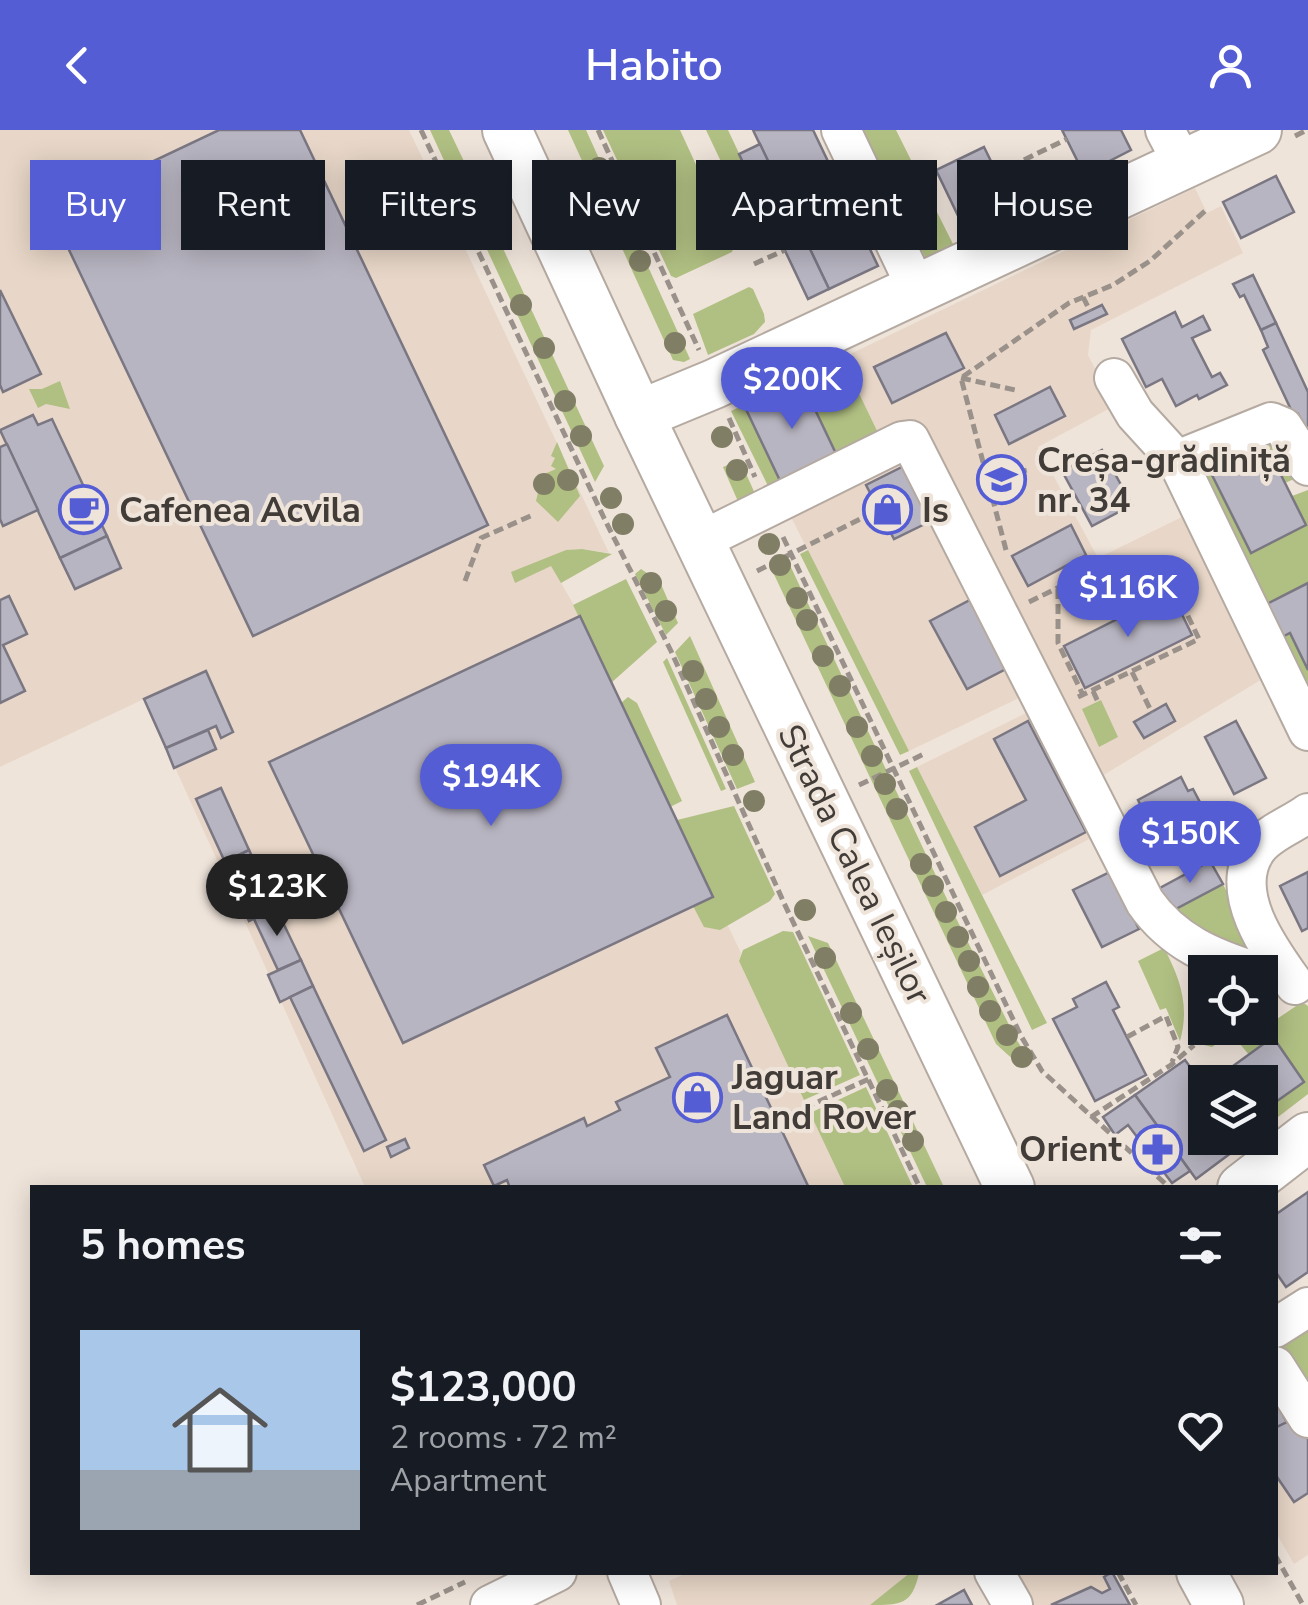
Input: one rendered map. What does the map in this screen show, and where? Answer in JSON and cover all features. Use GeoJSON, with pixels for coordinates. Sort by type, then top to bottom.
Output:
{"type":"FeatureCollection","features":[{"type":"Feature","properties":{"kind":"main road","name":"Strada Calea Ieșilor"},"geometry":{"type":"LineString","coordinates":[[508,130],[639,415],[1009,1185]]}},
{"type":"Feature","properties":{"kind":"main road"},"geometry":{"type":"LineString","coordinates":[[639,415],[917,289],[1174,147],[1257,130]]}},
{"type":"Feature","properties":{"kind":"main road"},"geometry":{"type":"LineString","coordinates":[[1246,1185],[1308,1137]]}},
{"type":"Feature","properties":{"kind":"main road"},"geometry":{"type":"LineString","coordinates":[[1203,1575],[1219,1605]]}},
{"type":"Feature","properties":{"kind":"street"},"geometry":{"type":"LineString","coordinates":[[842,130],[917,289]]}},
{"type":"Feature","properties":{"kind":"street"},"geometry":{"type":"LineString","coordinates":[[1114,378],[1135,414],[1176,460],[1308,731]]}},
{"type":"Feature","properties":{"kind":"street"},"geometry":{"type":"LineString","coordinates":[[1176,460],[1271,422],[1283,426],[1308,466]]}},
{"type":"Feature","properties":{"kind":"street"},"geometry":{"type":"LineString","coordinates":[[700,541],[910,440],[1103,822],[1154,914],[1208,955],[1280,981]]}},
{"type":"Feature","properties":{"kind":"street"},"geometry":{"type":"LineString","coordinates":[[1280,981],[1254,914],[1248,878],[1256,850],[1308,813]]}},
{"type":"Feature","properties":{"kind":"street"},"geometry":{"type":"LineString","coordinates":[[1278,1326],[1308,1307]]}},
{"type":"Feature","properties":{"kind":"street"},"geometry":{"type":"LineString","coordinates":[[1278,1371],[1308,1418]]}},
{"type":"Feature","properties":{"kind":"street"},"geometry":{"type":"LineString","coordinates":[[479,1593],[546,1575]]}},
{"type":"Feature","properties":{"kind":"street"},"geometry":{"type":"LineString","coordinates":[[629,1575],[641,1605]]}},
{"type":"Feature","properties":{"kind":"street"},"geometry":{"type":"LineString","coordinates":[[996,1575],[1013,1605]]}},
{"type":"Feature","properties":{"kind":"path"},"geometry":{"type":"LineString","coordinates":[[421,130],[919,1185]]}},
{"type":"Feature","properties":{"kind":"path"},"geometry":{"type":"LineString","coordinates":[[598,130],[702,358]]}},
{"type":"Feature","properties":{"kind":"path"},"geometry":{"type":"LineString","coordinates":[[1025,160],[1066,139]]}},
{"type":"Feature","properties":{"kind":"path"},"geometry":{"type":"LineString","coordinates":[[961,378],[1069,303],[1113,285],[1150,262],[1206,210]]}},
{"type":"Feature","properties":{"kind":"path"},"geometry":{"type":"LineString","coordinates":[[754,264],[785,250]]}},
{"type":"Feature","properties":{"kind":"path"},"geometry":{"type":"LineString","coordinates":[[1083,297],[1090,311]]}},
{"type":"Feature","properties":{"kind":"path"},"geometry":{"type":"LineString","coordinates":[[961,378],[1015,390]]}},
{"type":"Feature","properties":{"kind":"path"},"geometry":{"type":"LineString","coordinates":[[961,378],[1007,556]]}},
{"type":"Feature","properties":{"kind":"path"},"geometry":{"type":"LineString","coordinates":[[724,405],[1021,1036],[1042,1071],[1167,1185]]}},
{"type":"Feature","properties":{"kind":"path"},"geometry":{"type":"LineString","coordinates":[[988,480],[1031,469]]}},
{"type":"Feature","properties":{"kind":"path"},"geometry":{"type":"LineString","coordinates":[[464,581],[481,538],[535,514]]}},
{"type":"Feature","properties":{"kind":"path"},"geometry":{"type":"LineString","coordinates":[[722,588],[866,516]]}},
{"type":"Feature","properties":{"kind":"path"},"geometry":{"type":"LineString","coordinates":[[1022,588],[1030,604],[1096,568]]}},
{"type":"Feature","properties":{"kind":"path"},"geometry":{"type":"LineString","coordinates":[[1048,712],[1199,639],[1175,589],[1084,575]]}},
{"type":"Feature","properties":{"kind":"path"},"geometry":{"type":"LineString","coordinates":[[1058,589],[1058,643],[1083,695]]}},
{"type":"Feature","properties":{"kind":"path"},"geometry":{"type":"LineString","coordinates":[[1132,672],[1152,712]]}},
{"type":"Feature","properties":{"kind":"path"},"geometry":{"type":"LineString","coordinates":[[1092,690],[1098,702]]}},
{"type":"Feature","properties":{"kind":"path"},"geometry":{"type":"LineString","coordinates":[[894,769],[924,754]]}},
{"type":"Feature","properties":{"kind":"path"},"geometry":{"type":"LineString","coordinates":[[1127,1037],[1166,1016],[1178,1047],[1171,1065]]}},
{"type":"Feature","properties":{"kind":"path"},"geometry":{"type":"LineString","coordinates":[[1091,1117],[1171,1065],[1194,1045]]}},
{"type":"Feature","properties":{"kind":"path"},"geometry":{"type":"LineString","coordinates":[[777,1120],[869,1079]]}},
{"type":"Feature","properties":{"kind":"path"},"geometry":{"type":"LineString","coordinates":[[1278,1559],[1303,1605]]}},
{"type":"Feature","properties":{"kind":"path"},"geometry":{"type":"LineString","coordinates":[[1120,1575],[1136,1605]]}},
{"type":"Feature","properties":{"kind":"path"},"geometry":{"type":"LineString","coordinates":[[418,1605],[479,1593]]}},
{"type":"Feature","properties":{"kind":"shaded area"},"geometry":{"type":"Polygon","coordinates":[[[0,130],[409,130],[423,160],[345,160],[345,250],[466,250],[609,553],[566,550],[547,558],[580,616],[741,953],[739,961],[844,1185],[364,1185],[144,699],[0,767],[0,130]]]}},
{"type":"Feature","properties":{"kind":"shaded area","name":"Creșa-grădiniță nr. 34"},"geometry":{"type":"Polygon","coordinates":[[[1195,188],[1207,213],[1221,206],[1243,253],[1091,330],[1088,355],[1114,406],[1038,447],[1098,558],[1188,514],[1264,678],[1097,779],[918,422],[881,439],[842,358],[1066,250],[1128,250],[1128,220],[1195,188]]]}},
{"type":"Feature","properties":{"kind":"shaded area"},"geometry":{"type":"Polygon","coordinates":[[[905,453],[1022,690],[1017,699],[909,751],[788,511],[905,453]]]}},
{"type":"Feature","properties":{"kind":"shaded area"},"geometry":{"type":"Polygon","coordinates":[[[1030,711],[1095,836],[982,895],[917,767],[1030,711]]]}},
{"type":"Feature","properties":{"kind":"shaded area"},"geometry":{"type":"Polygon","coordinates":[[[1278,1428],[1308,1429],[1308,1555],[1294,1564],[1278,1536],[1278,1428]]]}},
{"type":"Feature","properties":{"kind":"shaded area"},"geometry":{"type":"Polygon","coordinates":[[[682,1575],[908,1575],[870,1605],[677,1605],[669,1581],[682,1575]]]}},
{"type":"Feature","properties":{"kind":"shaded area"},"geometry":{"type":"Polygon","coordinates":[[[1014,1575],[1115,1575],[1130,1605],[1030,1605],[1014,1575]]]}},
{"type":"Feature","properties":{"kind":"green space"},"geometry":{"type":"Polygon","coordinates":[[[430,130],[449,130],[463,160],[444,160],[430,130]]]}},
{"type":"Feature","properties":{"kind":"green space"},"geometry":{"type":"Polygon","coordinates":[[[568,130],[586,130],[600,160],[582,160],[568,130]]]}},
{"type":"Feature","properties":{"kind":"green space"},"geometry":{"type":"Polygon","coordinates":[[[603,130],[680,130],[696,165],[696,250],[732,252],[676,278],[671,276],[659,250],[676,250],[676,160],[617,160],[603,130]]]}},
{"type":"Feature","properties":{"kind":"green space"},"geometry":{"type":"Polygon","coordinates":[[[706,130],[728,130],[742,160],[720,160],[706,130]]]}},
{"type":"Feature","properties":{"kind":"green space"},"geometry":{"type":"Polygon","coordinates":[[[862,130],[896,130],[911,160],[877,160],[862,130]]]}},
{"type":"Feature","properties":{"kind":"green space"},"geometry":{"type":"Polygon","coordinates":[[[937,212],[955,248],[927,261],[922,250],[937,250],[937,212]]]}},
{"type":"Feature","properties":{"kind":"green space"},"geometry":{"type":"Polygon","coordinates":[[[487,250],[504,250],[604,466],[595,482],[487,250]]]}},
{"type":"Feature","properties":{"kind":"green space"},"geometry":{"type":"Polygon","coordinates":[[[623,250],[640,250],[690,359],[673,360],[623,250]]]}},
{"type":"Feature","properties":{"kind":"green space"},"geometry":{"type":"Polygon","coordinates":[[[749,287],[765,322],[754,334],[708,355],[693,314],[749,287]]]}},
{"type":"Feature","properties":{"kind":"green space"},"geometry":{"type":"Polygon","coordinates":[[[842,358],[881,439],[839,460],[800,378],[842,358]]]}},
{"type":"Feature","properties":{"kind":"green space"},"geometry":{"type":"Polygon","coordinates":[[[60,381],[70,409],[46,404],[38,408],[29,389],[42,389],[60,381]]]}},
{"type":"Feature","properties":{"kind":"green space"},"geometry":{"type":"Polygon","coordinates":[[[744,405],[783,487],[771,492],[731,411],[744,405]]]}},
{"type":"Feature","properties":{"kind":"green space"},"geometry":{"type":"Polygon","coordinates":[[[1265,433],[1303,475],[1285,483],[1263,440],[1208,467],[1251,552],[1306,525],[1292,496],[1308,490],[1308,583],[1263,606],[1280,638],[1290,633],[1308,670],[1308,718],[1190,467],[1265,433]]]}},
{"type":"Feature","properties":{"kind":"green space"},"geometry":{"type":"Polygon","coordinates":[[[557,442],[580,496],[558,522],[536,501],[542,475],[556,469],[551,466],[555,458],[551,456],[557,442]]]}},
{"type":"Feature","properties":{"kind":"green space"},"geometry":{"type":"Polygon","coordinates":[[[740,460],[760,505],[743,513],[723,467],[740,460]]]}},
{"type":"Feature","properties":{"kind":"green space"},"geometry":{"type":"Polygon","coordinates":[[[566,550],[612,554],[561,583],[551,566],[515,583],[511,572],[566,550]]]}},
{"type":"Feature","properties":{"kind":"green space"},"geometry":{"type":"Polygon","coordinates":[[[808,550],[909,751],[900,755],[800,554],[808,550]]]}},
{"type":"Feature","properties":{"kind":"green space"},"geometry":{"type":"Polygon","coordinates":[[[788,561],[954,914],[1030,1060],[1019,1065],[996,1044],[771,568],[788,561]]]}},
{"type":"Feature","properties":{"kind":"green space"},"geometry":{"type":"Polygon","coordinates":[[[641,569],[660,582],[678,623],[666,635],[635,574],[641,569]]]}},
{"type":"Feature","properties":{"kind":"green space"},"geometry":{"type":"Polygon","coordinates":[[[626,579],[657,642],[611,683],[573,605],[626,579]]]}},
{"type":"Feature","properties":{"kind":"green space"},"geometry":{"type":"Polygon","coordinates":[[[690,636],[755,782],[737,789],[675,652],[690,636]]]}},
{"type":"Feature","properties":{"kind":"green space"},"geometry":{"type":"Polygon","coordinates":[[[667,658],[726,789],[721,791],[663,662],[667,658]]]}},
{"type":"Feature","properties":{"kind":"green space"},"geometry":{"type":"Polygon","coordinates":[[[628,697],[637,703],[682,801],[670,807],[621,703],[628,697]]]}},
{"type":"Feature","properties":{"kind":"green space"},"geometry":{"type":"Polygon","coordinates":[[[1101,700],[1118,737],[1099,747],[1082,709],[1101,700]]]}},
{"type":"Feature","properties":{"kind":"green space"},"geometry":{"type":"Polygon","coordinates":[[[917,767],[1047,1023],[1032,1030],[909,771],[917,767]]]}},
{"type":"Feature","properties":{"kind":"green space"},"geometry":{"type":"Polygon","coordinates":[[[734,806],[775,894],[770,901],[720,930],[704,927],[693,906],[713,896],[677,820],[734,806]]]}},
{"type":"Feature","properties":{"kind":"green space"},"geometry":{"type":"Polygon","coordinates":[[[1223,884],[1257,955],[1242,955],[1167,914],[1223,884]]]}},
{"type":"Feature","properties":{"kind":"green space"},"geometry":{"type":"Polygon","coordinates":[[[783,931],[793,932],[860,1075],[804,1100],[739,961],[743,950],[783,931]]]}},
{"type":"Feature","properties":{"kind":"green space"},"geometry":{"type":"Polygon","coordinates":[[[808,936],[828,943],[943,1185],[926,1185],[808,936]]]}},
{"type":"Feature","properties":{"kind":"green space"},"geometry":{"type":"Polygon","coordinates":[[[1164,948],[1182,993],[1180,1041],[1166,1008],[1160,1010],[1138,961],[1164,948]]]}},
{"type":"Feature","properties":{"kind":"green space"},"geometry":{"type":"Polygon","coordinates":[[[1302,1002],[1308,1006],[1308,1094],[1278,1117],[1278,1100],[1303,1082],[1278,1044],[1278,1018],[1302,1002]]]}},
{"type":"Feature","properties":{"kind":"green space"},"geometry":{"type":"Polygon","coordinates":[[[1241,1045],[1264,1045],[1249,1055],[1241,1045]]]}},
{"type":"Feature","properties":{"kind":"green space"},"geometry":{"type":"Polygon","coordinates":[[[866,1087],[912,1185],[844,1185],[810,1113],[866,1087]]]}},
{"type":"Feature","properties":{"kind":"green space"},"geometry":{"type":"Polygon","coordinates":[[[1308,1317],[1308,1387],[1278,1342],[1308,1317]]]}},
{"type":"Feature","properties":{"kind":"green space"},"geometry":{"type":"Polygon","coordinates":[[[907,1575],[918,1575],[913,1592],[904,1601],[870,1605],[907,1575]]]}},
{"type":"Feature","properties":{"kind":"building"},"geometry":{"type":"Polygon","coordinates":[[[219,130],[300,130],[314,160],[181,160],[181,250],[325,250],[325,183],[345,225],[345,250],[357,250],[488,525],[253,636],[69,250],[161,250],[161,160],[156,160],[219,130]]]}},
{"type":"Feature","properties":{"kind":"building"},"geometry":{"type":"Polygon","coordinates":[[[753,130],[813,130],[827,160],[767,160],[753,130]]]}},
{"type":"Feature","properties":{"kind":"building"},"geometry":{"type":"Polygon","coordinates":[[[1062,130],[1121,130],[1131,150],[1111,160],[1077,160],[1062,130]]]}},
{"type":"Feature","properties":{"kind":"building"},"geometry":{"type":"Polygon","coordinates":[[[760,144],[768,160],[742,160],[739,154],[760,144]]]}},
{"type":"Feature","properties":{"kind":"building"},"geometry":{"type":"Polygon","coordinates":[[[984,147],[990,160],[957,160],[957,214],[937,170],[984,147]]]}},
{"type":"Feature","properties":{"kind":"building"},"geometry":{"type":"Polygon","coordinates":[[[1276,176],[1294,212],[1241,238],[1223,202],[1276,176]]]}},
{"type":"Feature","properties":{"kind":"building"},"geometry":{"type":"Polygon","coordinates":[[[785,250],[810,250],[829,289],[808,299],[785,250]]]}},
{"type":"Feature","properties":{"kind":"building"},"geometry":{"type":"Polygon","coordinates":[[[810,250],[870,250],[878,266],[829,289],[810,250]]]}},
{"type":"Feature","properties":{"kind":"building"},"geometry":{"type":"Polygon","coordinates":[[[1253,275],[1276,323],[1261,330],[1244,295],[1240,297],[1233,284],[1253,275]]]}},
{"type":"Feature","properties":{"kind":"building"},"geometry":{"type":"Polygon","coordinates":[[[0,290],[41,374],[3,392],[0,385],[0,290]]]}},
{"type":"Feature","properties":{"kind":"building"},"geometry":{"type":"Polygon","coordinates":[[[1102,305],[1107,314],[1074,329],[1070,320],[1102,305]]]}},
{"type":"Feature","properties":{"kind":"building"},"geometry":{"type":"Polygon","coordinates":[[[1175,312],[1182,327],[1203,316],[1210,330],[1192,338],[1212,377],[1220,373],[1227,385],[1176,406],[1162,379],[1146,387],[1122,339],[1175,312]]]}},
{"type":"Feature","properties":{"kind":"building"},"geometry":{"type":"Polygon","coordinates":[[[1276,323],[1308,392],[1308,434],[1298,414],[1294,416],[1263,350],[1268,347],[1261,330],[1276,323]]]}},
{"type":"Feature","properties":{"kind":"building"},"geometry":{"type":"Polygon","coordinates":[[[946,333],[964,368],[892,403],[874,367],[946,333]]]}},
{"type":"Feature","properties":{"kind":"building"},"geometry":{"type":"Polygon","coordinates":[[[800,378],[839,460],[783,487],[744,405],[800,378]]]}},
{"type":"Feature","properties":{"kind":"building"},"geometry":{"type":"Polygon","coordinates":[[[1050,387],[1065,416],[1009,444],[995,415],[1050,387]]]}},
{"type":"Feature","properties":{"kind":"building"},"geometry":{"type":"Polygon","coordinates":[[[33,415],[38,425],[52,419],[107,536],[60,558],[0,430],[33,415]]]}},
{"type":"Feature","properties":{"kind":"building"},"geometry":{"type":"Polygon","coordinates":[[[1263,439],[1306,525],[1251,553],[1208,467],[1263,439]]]}},
{"type":"Feature","properties":{"kind":"building"},"geometry":{"type":"Polygon","coordinates":[[[7,444],[38,510],[3,526],[0,447],[7,444]]]}},
{"type":"Feature","properties":{"kind":"building"},"geometry":{"type":"Polygon","coordinates":[[[1102,450],[1132,505],[1092,526],[1062,471],[1102,450]]]}},
{"type":"Feature","properties":{"kind":"building"},"geometry":{"type":"Polygon","coordinates":[[[904,466],[931,521],[894,539],[866,485],[904,466]]]}},
{"type":"Feature","properties":{"kind":"building"},"geometry":{"type":"Polygon","coordinates":[[[1071,525],[1086,555],[1028,586],[1012,556],[1071,525]]]}},
{"type":"Feature","properties":{"kind":"building"},"geometry":{"type":"Polygon","coordinates":[[[107,536],[121,568],[75,589],[60,558],[107,536]]]}},
{"type":"Feature","properties":{"kind":"building"},"geometry":{"type":"Polygon","coordinates":[[[1308,583],[1308,670],[1290,633],[1280,638],[1263,606],[1308,583]]]}},
{"type":"Feature","properties":{"kind":"building"},"geometry":{"type":"Polygon","coordinates":[[[1171,592],[1192,635],[1085,688],[1064,646],[1171,592]]]}},
{"type":"Feature","properties":{"kind":"building"},"geometry":{"type":"Polygon","coordinates":[[[9,596],[27,634],[3,645],[25,691],[0,703],[0,600],[9,596]]]}},
{"type":"Feature","properties":{"kind":"building"},"geometry":{"type":"Polygon","coordinates":[[[970,600],[1006,669],[967,689],[930,621],[970,600]]]}},
{"type":"Feature","properties":{"kind":"building"},"geometry":{"type":"Polygon","coordinates":[[[580,616],[713,897],[403,1043],[269,762],[580,616]]]}},
{"type":"Feature","properties":{"kind":"building"},"geometry":{"type":"Polygon","coordinates":[[[206,671],[233,732],[221,738],[216,726],[166,748],[144,699],[206,671]]]}},
{"type":"Feature","properties":{"kind":"building"},"geometry":{"type":"Polygon","coordinates":[[[1166,704],[1175,721],[1144,738],[1134,722],[1166,704]]]}},
{"type":"Feature","properties":{"kind":"building"},"geometry":{"type":"Polygon","coordinates":[[[1028,721],[1086,832],[1000,876],[975,827],[1026,800],[994,739],[1028,721]]]}},
{"type":"Feature","properties":{"kind":"building"},"geometry":{"type":"Polygon","coordinates":[[[1236,721],[1266,778],[1234,794],[1205,737],[1236,721]]]}},
{"type":"Feature","properties":{"kind":"building"},"geometry":{"type":"Polygon","coordinates":[[[208,730],[216,749],[174,768],[166,748],[208,730]]]}},
{"type":"Feature","properties":{"kind":"building"},"geometry":{"type":"Polygon","coordinates":[[[1181,777],[1204,810],[1156,835],[1138,800],[1181,777]]]}},
{"type":"Feature","properties":{"kind":"building"},"geometry":{"type":"Polygon","coordinates":[[[221,788],[249,850],[225,862],[196,799],[221,788]]]}},
{"type":"Feature","properties":{"kind":"building"},"geometry":{"type":"Polygon","coordinates":[[[249,850],[262,878],[235,891],[222,863],[249,850]]]}},
{"type":"Feature","properties":{"kind":"building"},"geometry":{"type":"Polygon","coordinates":[[[1210,861],[1223,884],[1170,912],[1158,889],[1210,861]]]}},
{"type":"Feature","properties":{"kind":"building"},"geometry":{"type":"Polygon","coordinates":[[[1110,872],[1139,929],[1102,947],[1073,890],[1110,872]]]}},
{"type":"Feature","properties":{"kind":"building"},"geometry":{"type":"Polygon","coordinates":[[[1308,872],[1308,928],[1302,931],[1280,886],[1308,872]]]}},
{"type":"Feature","properties":{"kind":"building"},"geometry":{"type":"Polygon","coordinates":[[[267,877],[276,908],[249,921],[235,891],[267,877]]]}},
{"type":"Feature","properties":{"kind":"building"},"geometry":{"type":"Polygon","coordinates":[[[276,908],[301,960],[278,970],[254,919],[276,908]]]}},
{"type":"Feature","properties":{"kind":"building"},"geometry":{"type":"Polygon","coordinates":[[[301,960],[313,986],[280,1002],[268,975],[301,960]]]}},
{"type":"Feature","properties":{"kind":"building"},"geometry":{"type":"Polygon","coordinates":[[[1106,982],[1119,1007],[1113,1010],[1146,1075],[1095,1101],[1053,1019],[1077,1007],[1073,999],[1106,982]]]}},
{"type":"Feature","properties":{"kind":"building"},"geometry":{"type":"Polygon","coordinates":[[[313,986],[386,1140],[364,1151],[290,997],[313,986]]]}},
{"type":"Feature","properties":{"kind":"building","name":"Jaguar Land Rover"},"geometry":{"type":"Polygon","coordinates":[[[727,1015],[808,1185],[509,1185],[507,1180],[494,1185],[484,1165],[584,1118],[587,1126],[620,1110],[616,1102],[670,1077],[656,1048],[727,1015]]]}},
{"type":"Feature","properties":{"kind":"building"},"geometry":{"type":"Polygon","coordinates":[[[1278,1044],[1304,1082],[1278,1100],[1278,1065],[1234,1065],[1262,1045],[1278,1044]]]}},
{"type":"Feature","properties":{"kind":"building"},"geometry":{"type":"Polygon","coordinates":[[[1185,1060],[1189,1065],[1188,1155],[1228,1155],[1196,1179],[1135,1095],[1185,1060]]]}},
{"type":"Feature","properties":{"kind":"building"},"geometry":{"type":"Polygon","coordinates":[[[1135,1095],[1190,1171],[1172,1183],[1128,1125],[1115,1135],[1103,1117],[1135,1095]]]}},
{"type":"Feature","properties":{"kind":"building"},"geometry":{"type":"Polygon","coordinates":[[[405,1139],[409,1148],[391,1157],[387,1147],[405,1139]]]}},
{"type":"Feature","properties":{"kind":"building"},"geometry":{"type":"Polygon","coordinates":[[[1308,1192],[1308,1272],[1286,1287],[1278,1275],[1278,1213],[1308,1192]]]}},
{"type":"Feature","properties":{"kind":"building"},"geometry":{"type":"Polygon","coordinates":[[[1278,1406],[1287,1422],[1278,1426],[1278,1406]]]}},
{"type":"Feature","properties":{"kind":"building"},"geometry":{"type":"Polygon","coordinates":[[[1295,1409],[1308,1429],[1308,1493],[1294,1502],[1278,1478],[1278,1426],[1287,1422],[1284,1417],[1295,1409]]]}},
{"type":"Feature","properties":{"kind":"building"},"geometry":{"type":"Polygon","coordinates":[[[1114,1575],[1130,1605],[1051,1605],[1091,1587],[1102,1593],[1110,1589],[1104,1577],[1114,1575]]]}},
{"type":"Feature","properties":{"kind":"building"},"geometry":{"type":"Polygon","coordinates":[[[964,1590],[972,1605],[937,1605],[964,1590]]]}},
{"type":"Feature","properties":{"kind":"place","name":"Creșa-grădiniță nr. 34"},"geometry":{"type":"Point","coordinates":[1002,480]}},
{"type":"Feature","properties":{"kind":"place","name":"Cafenea Acvila"},"geometry":{"type":"Point","coordinates":[84,510]}},
{"type":"Feature","properties":{"kind":"place","name":"Is"},"geometry":{"type":"Point","coordinates":[887,510]}},
{"type":"Feature","properties":{"kind":"place","name":"Jaguar Land Rover"},"geometry":{"type":"Point","coordinates":[697,1097]}},
{"type":"Feature","properties":{"kind":"place","name":"Orient"},"geometry":{"type":"Point","coordinates":[1157,1149]}}]}
